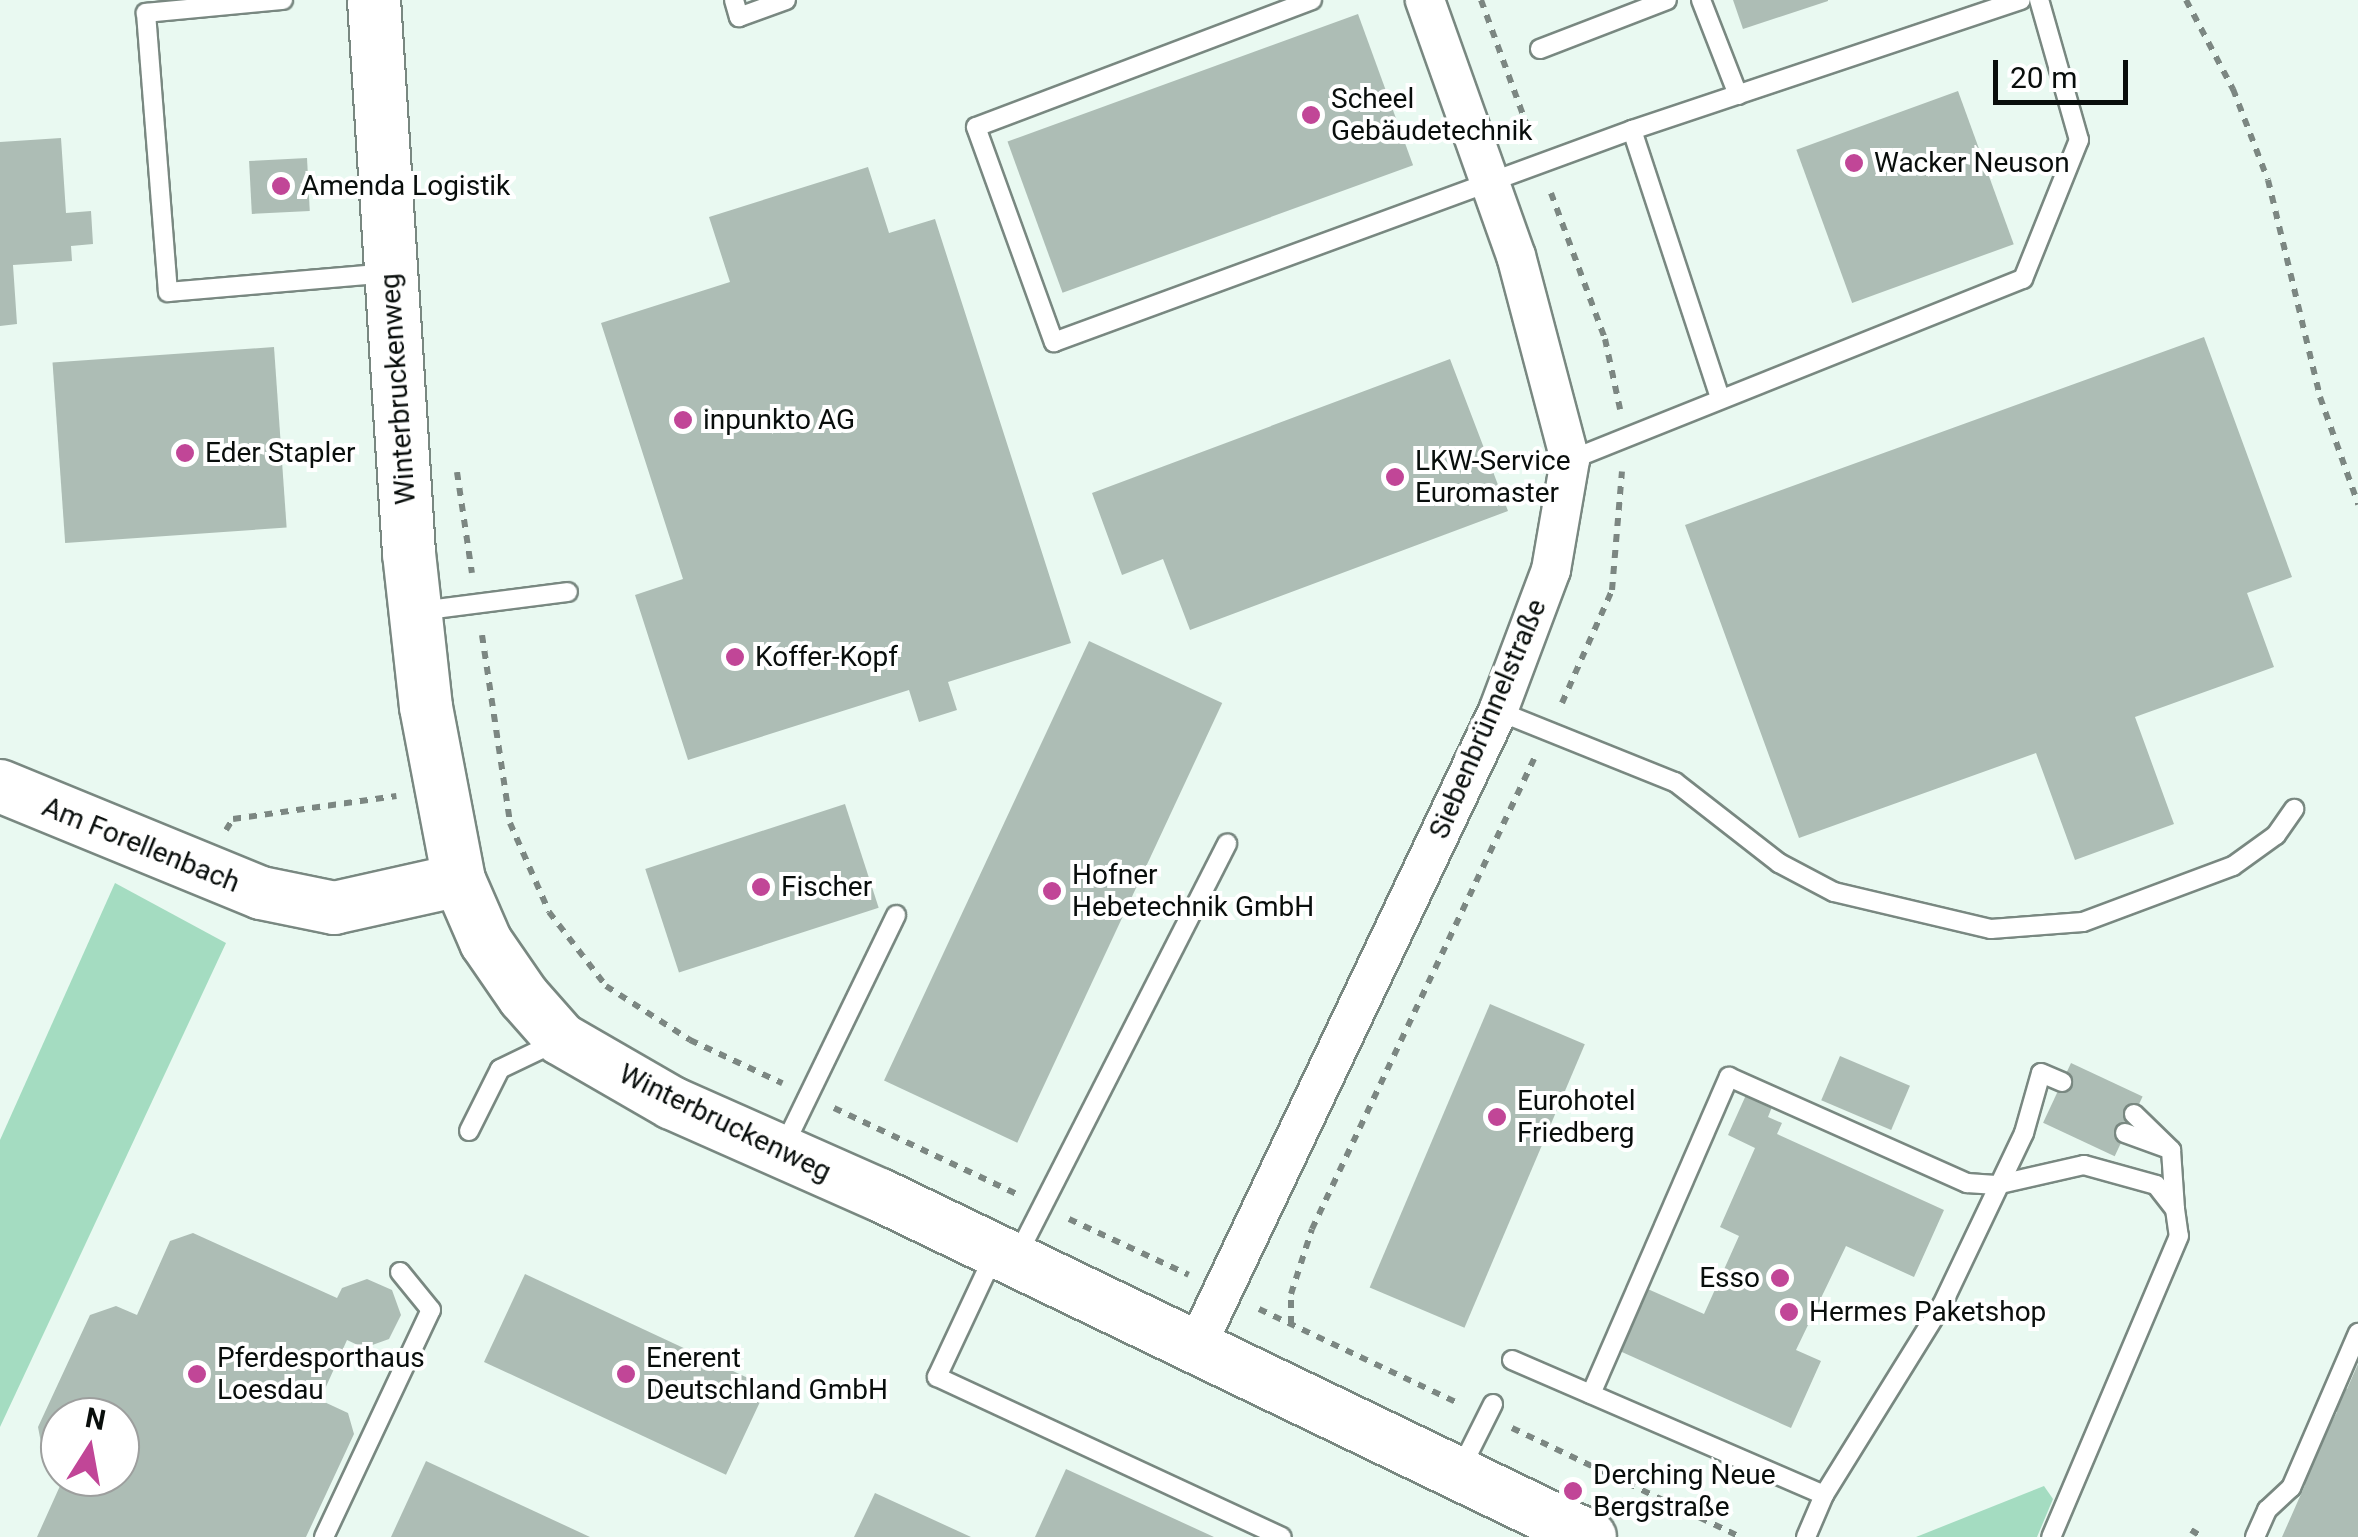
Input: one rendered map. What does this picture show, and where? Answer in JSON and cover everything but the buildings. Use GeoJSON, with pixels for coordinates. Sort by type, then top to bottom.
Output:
{"type":"FeatureCollection","features":[{"type":"Feature","properties":{"kind":"street","name":"Winterbruckenweg"},"geometry":{"type":"LineString","coordinates":[[374,0],[415,612],[440,791],[459,880],[486,942],[561,1039],[672,1103],[1005,1257],[1194,1351],[1459,1472],[1589,1537]]}},
{"type":"Feature","properties":{"kind":"street","name":"Siebenbrünnelstraße"},"geometry":{"type":"LineString","coordinates":[[1194,1351],[1498,711],[1551,570],[1570,460],[1490,183],[1425,0]]}},
{"type":"Feature","properties":{"kind":"street","name":"Am Forellenbach"},"geometry":{"type":"LineString","coordinates":[[0,786],[201,874],[334,908],[459,880]]}},
{"type":"Feature","properties":{"kind":"lane"},"geometry":{"type":"LineString","coordinates":[[283,0],[146,13],[168,292],[390,273]]}},
{"type":"Feature","properties":{"kind":"lane"},"geometry":{"type":"LineString","coordinates":[[734,0],[740,17],[786,0]]}},
{"type":"Feature","properties":{"kind":"lane"},"geometry":{"type":"LineString","coordinates":[[1312,0],[976,127],[1054,342],[1632,130],[2022,0]]}},
{"type":"Feature","properties":{"kind":"lane"},"geometry":{"type":"LineString","coordinates":[[1540,49],[1668,0]]}},
{"type":"Feature","properties":{"kind":"lane"},"geometry":{"type":"LineString","coordinates":[[1701,0],[1738,95]]}},
{"type":"Feature","properties":{"kind":"lane"},"geometry":{"type":"LineString","coordinates":[[1570,460],[1720,395],[2023,279],[2079,140],[2039,0]]}},
{"type":"Feature","properties":{"kind":"lane"},"geometry":{"type":"LineString","coordinates":[[1632,130],[1720,395]]}},
{"type":"Feature","properties":{"kind":"lane"},"geometry":{"type":"LineString","coordinates":[[415,612],[568,592]]}},
{"type":"Feature","properties":{"kind":"lane"},"geometry":{"type":"LineString","coordinates":[[1498,711],[1674,782],[1780,864],[1834,892],[1992,929],[2082,922],[2233,866],[2276,835],[2294,810]]}},
{"type":"Feature","properties":{"kind":"lane"},"geometry":{"type":"LineString","coordinates":[[1227,843],[1005,1257],[936,1377],[1282,1537]]}},
{"type":"Feature","properties":{"kind":"lane"},"geometry":{"type":"LineString","coordinates":[[780,1153],[896,916]]}},
{"type":"Feature","properties":{"kind":"lane"},"geometry":{"type":"LineString","coordinates":[[469,1131],[500,1069],[561,1039]]}},
{"type":"Feature","properties":{"kind":"lane"},"geometry":{"type":"LineString","coordinates":[[1806,1537],[1824,1495],[1942,1304],[1996,1184],[2024,1133],[2041,1073],[2062,1082]]}},
{"type":"Feature","properties":{"kind":"lane"},"geometry":{"type":"LineString","coordinates":[[1591,1394],[1730,1076],[1967,1184],[1996,1184],[2084,1165],[2156,1185],[2175,1209]]}},
{"type":"Feature","properties":{"kind":"lane"},"geometry":{"type":"LineString","coordinates":[[2033,1093],[2053,1102]]}},
{"type":"Feature","properties":{"kind":"lane"},"geometry":{"type":"LineString","coordinates":[[2051,1537],[2178,1236],[2171,1150],[2134,1114]]}},
{"type":"Feature","properties":{"kind":"lane"},"geometry":{"type":"LineString","coordinates":[[2125,1133],[2171,1150]]}},
{"type":"Feature","properties":{"kind":"lane"},"geometry":{"type":"LineString","coordinates":[[324,1537],[432,1310],[400,1272]]}},
{"type":"Feature","properties":{"kind":"lane"},"geometry":{"type":"LineString","coordinates":[[2255,1537],[2267,1510],[2291,1488],[2358,1333]]}},
{"type":"Feature","properties":{"kind":"lane"},"geometry":{"type":"LineString","coordinates":[[1512,1360],[1824,1495]]}},
{"type":"Feature","properties":{"kind":"lane"},"geometry":{"type":"LineString","coordinates":[[1459,1472],[1493,1404]]}},
{"type":"Feature","properties":{"kind":"path"},"geometry":{"type":"LineString","coordinates":[[2186,0],[2233,89],[2268,180],[2320,397],[2358,504]]}},
{"type":"Feature","properties":{"kind":"path"},"geometry":{"type":"LineString","coordinates":[[201,874],[232,819],[506,784]]}},
{"type":"Feature","properties":{"kind":"path"},"geometry":{"type":"LineString","coordinates":[[2190,1530],[2202,1537]]}},
{"type":"Feature","properties":{"kind":"green space"},"geometry":{"type":"Polygon","coordinates":[[[115,883],[226,943],[0,1427],[0,1140],[115,883]]]}},
{"type":"Feature","properties":{"kind":"green space"},"geometry":{"type":"Polygon","coordinates":[[[2044,1486],[2053,1499],[2037,1537],[1916,1537],[2044,1486]]]}},
{"type":"Feature","properties":{"kind":"place","name":"Scheel Gebäudetechnik"},"geometry":{"type":"Point","coordinates":[1311,115]}},
{"type":"Feature","properties":{"kind":"place","name":"Wacker Neuson"},"geometry":{"type":"Point","coordinates":[1854,163]}},
{"type":"Feature","properties":{"kind":"place","name":"Amenda Logistik"},"geometry":{"type":"Point","coordinates":[281,186]}},
{"type":"Feature","properties":{"kind":"place","name":"inpunkto AG"},"geometry":{"type":"Point","coordinates":[683,420]}},
{"type":"Feature","properties":{"kind":"place","name":"Eder Stapler"},"geometry":{"type":"Point","coordinates":[185,453]}},
{"type":"Feature","properties":{"kind":"place","name":"LKW-Service Euromaster"},"geometry":{"type":"Point","coordinates":[1395,477]}},
{"type":"Feature","properties":{"kind":"place","name":"Koffer-Kopf"},"geometry":{"type":"Point","coordinates":[735,657]}},
{"type":"Feature","properties":{"kind":"place","name":"Fischer"},"geometry":{"type":"Point","coordinates":[761,887]}},
{"type":"Feature","properties":{"kind":"place","name":"Hofner Hebetechnik GmbH"},"geometry":{"type":"Point","coordinates":[1052,891]}},
{"type":"Feature","properties":{"kind":"place","name":"Eurohotel Friedberg"},"geometry":{"type":"Point","coordinates":[1497,1117]}},
{"type":"Feature","properties":{"kind":"place","name":"Esso"},"geometry":{"type":"Point","coordinates":[1780,1278]}},
{"type":"Feature","properties":{"kind":"place","name":"Hermes Paketshop"},"geometry":{"type":"Point","coordinates":[1789,1312]}},
{"type":"Feature","properties":{"kind":"place","name":"Pferdesporthaus Loesdau"},"geometry":{"type":"Point","coordinates":[197,1374]}},
{"type":"Feature","properties":{"kind":"place","name":"Enerent Deutschland GmbH"},"geometry":{"type":"Point","coordinates":[626,1374]}},
{"type":"Feature","properties":{"kind":"place","name":"Derching Neue Bergstraße"},"geometry":{"type":"Point","coordinates":[1573,1491]}}]}
